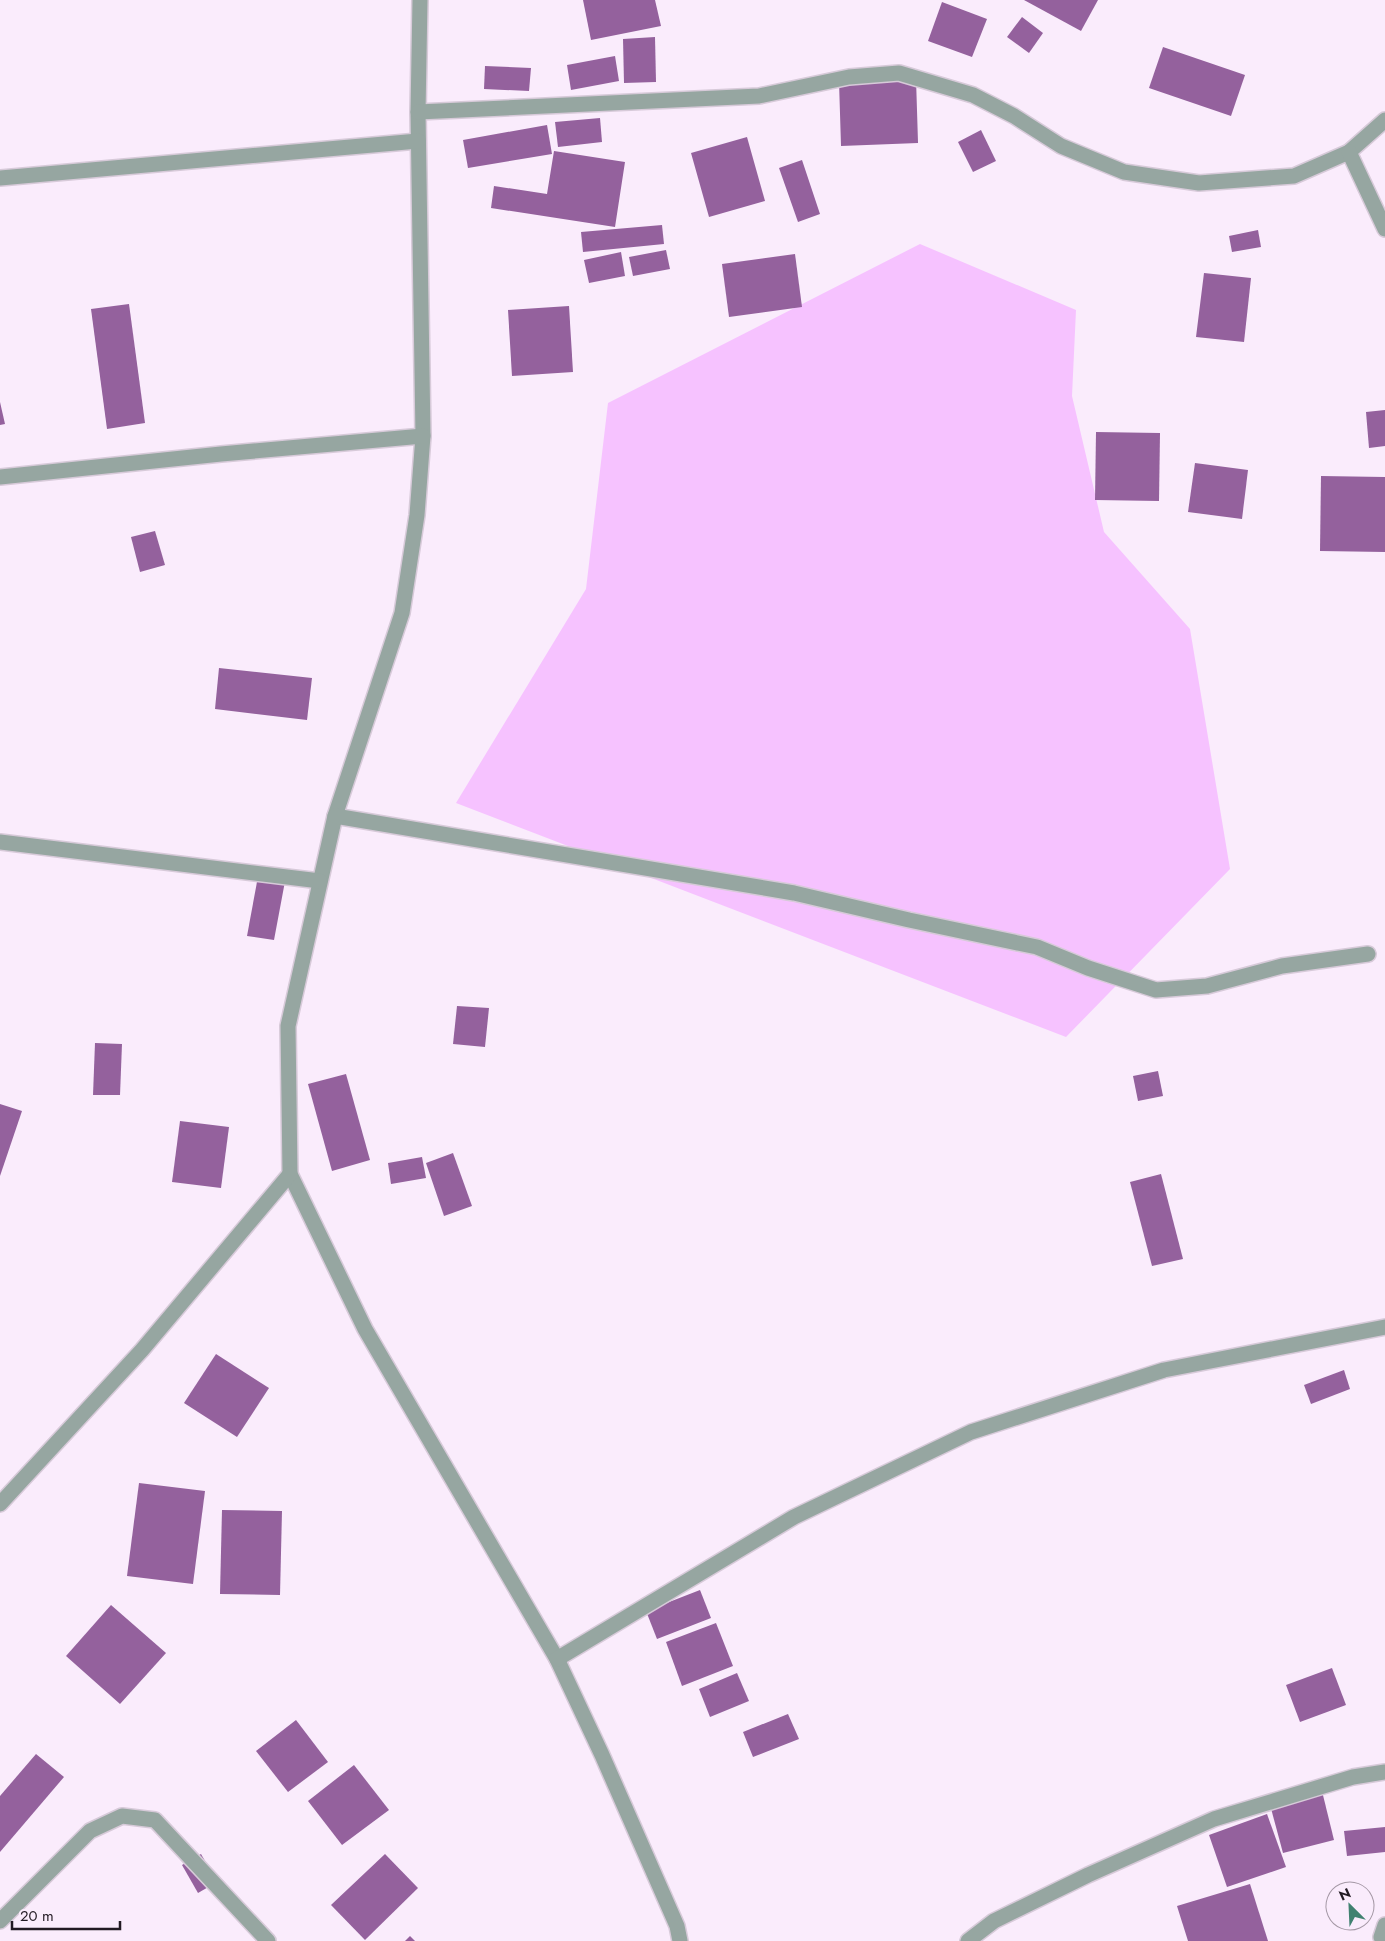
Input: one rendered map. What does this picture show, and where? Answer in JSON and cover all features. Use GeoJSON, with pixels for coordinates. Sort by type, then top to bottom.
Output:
{"type":"FeatureCollection","features":[{"type":"Feature","properties":{"kind":"street"},"geometry":{"type":"LineString","coordinates":[[420,0],[418,141],[423,436],[416,515],[402,613],[335,816],[288,1026],[290,1174],[366,1328],[557,1659],[610,1773],[677,1926],[680,1941]]}},
{"type":"Feature","properties":{"kind":"street"},"geometry":{"type":"LineString","coordinates":[[418,112],[759,96],[849,77],[899,73],[973,95],[1014,116],[1061,146],[1124,172],[1199,182],[1294,176],[1349,152],[1385,120]]}},
{"type":"Feature","properties":{"kind":"street"},"geometry":{"type":"LineString","coordinates":[[0,178],[418,141]]}},
{"type":"Feature","properties":{"kind":"street"},"geometry":{"type":"LineString","coordinates":[[1349,152],[1385,229]]}},
{"type":"Feature","properties":{"kind":"street"},"geometry":{"type":"LineString","coordinates":[[0,477],[221,454],[423,436]]}},
{"type":"Feature","properties":{"kind":"street"},"geometry":{"type":"LineString","coordinates":[[335,816],[794,893],[1037,947],[1088,968],[1156,990],[1207,986],[1282,966],[1368,954]]}},
{"type":"Feature","properties":{"kind":"street"},"geometry":{"type":"LineString","coordinates":[[0,842],[320,881]]}},
{"type":"Feature","properties":{"kind":"street"},"geometry":{"type":"LineString","coordinates":[[0,1504],[142,1350],[290,1174]]}},
{"type":"Feature","properties":{"kind":"street"},"geometry":{"type":"LineString","coordinates":[[557,1659],[794,1517],[971,1432],[1164,1370],[1385,1327]]}},
{"type":"Feature","properties":{"kind":"street"},"geometry":{"type":"LineString","coordinates":[[968,1941],[994,1921],[1088,1875],[1214,1819],[1353,1776],[1385,1772]]}},
{"type":"Feature","properties":{"kind":"street"},"geometry":{"type":"LineString","coordinates":[[0,1921],[90,1831],[122,1816],[155,1820],[268,1941]]}},
{"type":"Feature","properties":{"kind":"street"},"geometry":{"type":"LineString","coordinates":[[1384,1941],[1381,1937],[1385,1925]]}},
{"type":"Feature","properties":{"kind":"shaded area"},"geometry":{"type":"Polygon","coordinates":[[[920,244],[1076,310],[1072,396],[1104,532],[1190,629],[1230,869],[1066,1037],[456,803],[586,589],[608,403],[920,244]]]}},
{"type":"Feature","properties":{"kind":"building"},"geometry":{"type":"Polygon","coordinates":[[[583,0],[655,0],[661,26],[591,40],[583,0]]]}},
{"type":"Feature","properties":{"kind":"building"},"geometry":{"type":"Polygon","coordinates":[[[1024,0],[1098,0],[1081,31],[1024,0]]]}},
{"type":"Feature","properties":{"kind":"building"},"geometry":{"type":"Polygon","coordinates":[[[942,2],[987,19],[972,57],[928,41],[942,2]]]}},
{"type":"Feature","properties":{"kind":"building"},"geometry":{"type":"Polygon","coordinates":[[[1022,17],[1043,33],[1029,53],[1007,37],[1022,17]]]}},
{"type":"Feature","properties":{"kind":"building"},"geometry":{"type":"Polygon","coordinates":[[[655,37],[656,82],[624,83],[623,39],[655,37]]]}},
{"type":"Feature","properties":{"kind":"building"},"geometry":{"type":"Polygon","coordinates":[[[1163,47],[1245,75],[1231,116],[1149,88],[1163,47]]]}},
{"type":"Feature","properties":{"kind":"building"},"geometry":{"type":"Polygon","coordinates":[[[615,56],[619,81],[571,90],[567,65],[615,56]]]}},
{"type":"Feature","properties":{"kind":"building"},"geometry":{"type":"Polygon","coordinates":[[[485,66],[531,68],[529,91],[484,89],[485,66]]]}},
{"type":"Feature","properties":{"kind":"building"},"geometry":{"type":"Polygon","coordinates":[[[916,79],[918,143],[841,146],[839,82],[916,79]]]}},
{"type":"Feature","properties":{"kind":"building"},"geometry":{"type":"Polygon","coordinates":[[[600,118],[602,142],[558,147],[555,122],[600,118]]]}},
{"type":"Feature","properties":{"kind":"building"},"geometry":{"type":"Polygon","coordinates":[[[547,125],[552,154],[468,168],[463,140],[547,125]]]}},
{"type":"Feature","properties":{"kind":"building"},"geometry":{"type":"Polygon","coordinates":[[[981,130],[996,161],[973,172],[958,142],[981,130]]]}},
{"type":"Feature","properties":{"kind":"building"},"geometry":{"type":"Polygon","coordinates":[[[747,137],[765,201],[709,217],[691,153],[747,137]]]}},
{"type":"Feature","properties":{"kind":"building"},"geometry":{"type":"Polygon","coordinates":[[[554,151],[625,162],[615,227],[491,208],[494,186],[547,194],[554,151]]]}},
{"type":"Feature","properties":{"kind":"building"},"geometry":{"type":"Polygon","coordinates":[[[802,160],[820,214],[798,222],[779,168],[802,160]]]}},
{"type":"Feature","properties":{"kind":"building"},"geometry":{"type":"Polygon","coordinates":[[[662,225],[664,244],[583,252],[581,232],[662,225]]]}},
{"type":"Feature","properties":{"kind":"building"},"geometry":{"type":"Polygon","coordinates":[[[1258,230],[1261,247],[1232,252],[1229,236],[1258,230]]]}},
{"type":"Feature","properties":{"kind":"building"},"geometry":{"type":"Polygon","coordinates":[[[666,250],[670,269],[633,276],[629,257],[666,250]]]}},
{"type":"Feature","properties":{"kind":"building"},"geometry":{"type":"Polygon","coordinates":[[[621,252],[625,276],[589,283],[584,260],[621,252]]]}},
{"type":"Feature","properties":{"kind":"building"},"geometry":{"type":"Polygon","coordinates":[[[795,254],[802,307],[729,317],[722,264],[795,254]]]}},
{"type":"Feature","properties":{"kind":"building"},"geometry":{"type":"Polygon","coordinates":[[[1204,273],[1251,278],[1244,342],[1196,337],[1204,273]]]}},
{"type":"Feature","properties":{"kind":"building"},"geometry":{"type":"Polygon","coordinates":[[[129,304],[145,423],[107,429],[91,309],[129,304]]]}},
{"type":"Feature","properties":{"kind":"building"},"geometry":{"type":"Polygon","coordinates":[[[569,306],[573,372],[512,376],[508,310],[569,306]]]}},
{"type":"Feature","properties":{"kind":"building"},"geometry":{"type":"Polygon","coordinates":[[[0,402],[5,424],[0,425],[0,402]]]}},
{"type":"Feature","properties":{"kind":"building"},"geometry":{"type":"Polygon","coordinates":[[[1385,410],[1385,446],[1369,448],[1366,412],[1385,410]]]}},
{"type":"Feature","properties":{"kind":"building"},"geometry":{"type":"Polygon","coordinates":[[[1096,432],[1160,433],[1159,501],[1095,500],[1096,432]]]}},
{"type":"Feature","properties":{"kind":"building"},"geometry":{"type":"Polygon","coordinates":[[[1195,463],[1248,470],[1242,519],[1188,512],[1195,463]]]}},
{"type":"Feature","properties":{"kind":"building"},"geometry":{"type":"Polygon","coordinates":[[[1321,476],[1385,477],[1385,552],[1320,551],[1321,476]]]}},
{"type":"Feature","properties":{"kind":"building"},"geometry":{"type":"Polygon","coordinates":[[[155,531],[165,565],[140,572],[131,537],[155,531]]]}},
{"type":"Feature","properties":{"kind":"building"},"geometry":{"type":"Polygon","coordinates":[[[219,668],[312,678],[307,720],[215,709],[219,668]]]}},
{"type":"Feature","properties":{"kind":"building"},"geometry":{"type":"Polygon","coordinates":[[[259,871],[286,876],[274,940],[247,936],[259,871]]]}},
{"type":"Feature","properties":{"kind":"building"},"geometry":{"type":"Polygon","coordinates":[[[457,1006],[489,1008],[485,1047],[453,1044],[457,1006]]]}},
{"type":"Feature","properties":{"kind":"building"},"geometry":{"type":"Polygon","coordinates":[[[95,1043],[122,1044],[120,1095],[93,1095],[95,1043]]]}},
{"type":"Feature","properties":{"kind":"building"},"geometry":{"type":"Polygon","coordinates":[[[1158,1071],[1163,1096],[1138,1101],[1133,1076],[1158,1071]]]}},
{"type":"Feature","properties":{"kind":"building"},"geometry":{"type":"Polygon","coordinates":[[[346,1074],[370,1160],[332,1171],[308,1084],[346,1074]]]}},
{"type":"Feature","properties":{"kind":"building"},"geometry":{"type":"Polygon","coordinates":[[[0,1104],[22,1111],[0,1176],[0,1104]]]}},
{"type":"Feature","properties":{"kind":"building"},"geometry":{"type":"Polygon","coordinates":[[[180,1121],[229,1127],[221,1188],[172,1182],[180,1121]]]}},
{"type":"Feature","properties":{"kind":"building"},"geometry":{"type":"Polygon","coordinates":[[[453,1153],[472,1206],[444,1216],[426,1163],[453,1153]]]}},
{"type":"Feature","properties":{"kind":"building"},"geometry":{"type":"Polygon","coordinates":[[[422,1157],[426,1178],[391,1184],[388,1163],[422,1157]]]}},
{"type":"Feature","properties":{"kind":"building"},"geometry":{"type":"Polygon","coordinates":[[[1161,1174],[1183,1259],[1152,1266],[1130,1182],[1161,1174]]]}},
{"type":"Feature","properties":{"kind":"building"},"geometry":{"type":"Polygon","coordinates":[[[216,1354],[269,1388],[237,1437],[184,1403],[216,1354]]]}},
{"type":"Feature","properties":{"kind":"building"},"geometry":{"type":"Polygon","coordinates":[[[1344,1370],[1350,1389],[1311,1404],[1304,1385],[1344,1370]]]}},
{"type":"Feature","properties":{"kind":"building"},"geometry":{"type":"Polygon","coordinates":[[[139,1483],[205,1491],[193,1584],[127,1576],[139,1483]]]}},
{"type":"Feature","properties":{"kind":"building"},"geometry":{"type":"Polygon","coordinates":[[[222,1510],[282,1511],[280,1595],[220,1594],[222,1510]]]}},
{"type":"Feature","properties":{"kind":"building"},"geometry":{"type":"Polygon","coordinates":[[[700,1590],[711,1618],[657,1639],[646,1611],[700,1590]]]}},
{"type":"Feature","properties":{"kind":"building"},"geometry":{"type":"Polygon","coordinates":[[[111,1605],[166,1653],[120,1704],[66,1656],[111,1605]]]}},
{"type":"Feature","properties":{"kind":"building"},"geometry":{"type":"Polygon","coordinates":[[[716,1623],[733,1666],[682,1686],[666,1642],[716,1623]]]}},
{"type":"Feature","properties":{"kind":"building"},"geometry":{"type":"Polygon","coordinates":[[[1332,1668],[1346,1705],[1300,1722],[1286,1685],[1332,1668]]]}},
{"type":"Feature","properties":{"kind":"building"},"geometry":{"type":"Polygon","coordinates":[[[737,1673],[749,1701],[710,1717],[699,1689],[737,1673]]]}},
{"type":"Feature","properties":{"kind":"building"},"geometry":{"type":"Polygon","coordinates":[[[788,1714],[799,1739],[753,1757],[743,1732],[788,1714]]]}},
{"type":"Feature","properties":{"kind":"building"},"geometry":{"type":"Polygon","coordinates":[[[296,1720],[328,1762],[288,1792],[256,1751],[296,1720]]]}},
{"type":"Feature","properties":{"kind":"building"},"geometry":{"type":"Polygon","coordinates":[[[36,1754],[64,1777],[0,1852],[0,1796],[36,1754]]]}},
{"type":"Feature","properties":{"kind":"building"},"geometry":{"type":"Polygon","coordinates":[[[354,1765],[389,1810],[342,1845],[308,1801],[354,1765]]]}},
{"type":"Feature","properties":{"kind":"building"},"geometry":{"type":"Polygon","coordinates":[[[1321,1787],[1334,1840],[1283,1853],[1269,1801],[1321,1787]]]}},
{"type":"Feature","properties":{"kind":"building"},"geometry":{"type":"Polygon","coordinates":[[[1267,1814],[1286,1867],[1227,1887],[1209,1835],[1267,1814]]]}},
{"type":"Feature","properties":{"kind":"building"},"geometry":{"type":"Polygon","coordinates":[[[1385,1827],[1385,1852],[1347,1856],[1344,1831],[1385,1827]]]}},
{"type":"Feature","properties":{"kind":"building"},"geometry":{"type":"Polygon","coordinates":[[[201,1854],[217,1882],[198,1893],[182,1865],[201,1854]]]}},
{"type":"Feature","properties":{"kind":"building"},"geometry":{"type":"Polygon","coordinates":[[[385,1854],[418,1888],[365,1940],[331,1905],[385,1854]]]}},
{"type":"Feature","properties":{"kind":"building"},"geometry":{"type":"Polygon","coordinates":[[[1250,1884],[1268,1941],[1188,1941],[1177,1906],[1250,1884]]]}},
{"type":"Feature","properties":{"kind":"building"},"geometry":{"type":"Polygon","coordinates":[[[410,1936],[415,1941],[405,1941],[410,1936]]]}}]}
